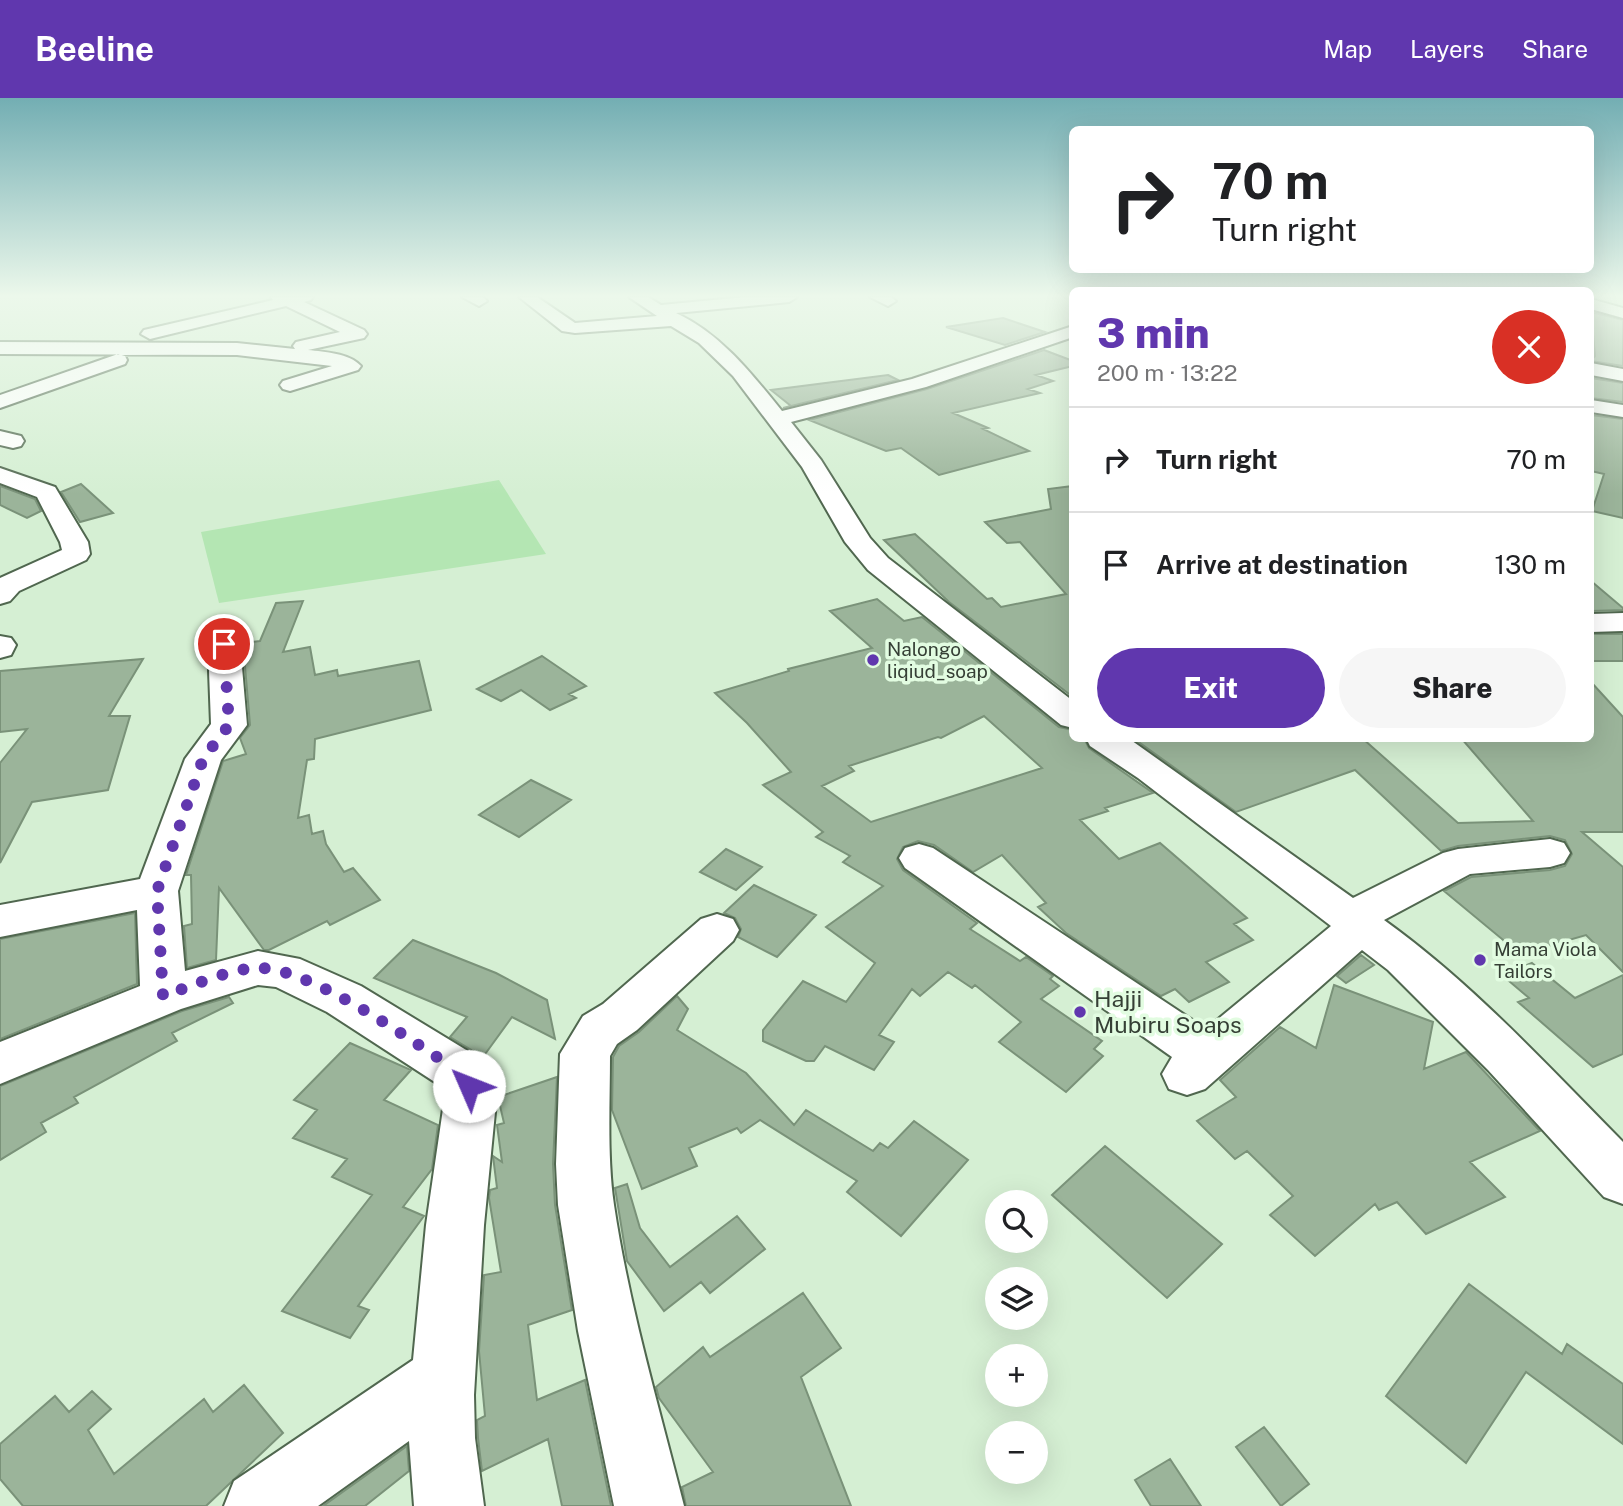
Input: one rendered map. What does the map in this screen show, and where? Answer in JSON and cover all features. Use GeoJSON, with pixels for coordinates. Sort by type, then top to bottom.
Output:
{"type":"FeatureCollection","features":[{"type":"Feature","properties":{"kind":"street"},"geometry":{"type":"LineString","coordinates":[[0,402],[95,363]]}},
{"type":"Feature","properties":{"kind":"street"},"geometry":{"type":"LineString","coordinates":[[290,385],[351,366],[342,363]]}},
{"type":"Feature","properties":{"kind":"street"},"geometry":{"type":"LineString","coordinates":[[730,363],[813,465],[859,542],[878,564],[1069,715]]}},
{"type":"Feature","properties":{"kind":"street"},"geometry":{"type":"LineString","coordinates":[[776,419],[919,383],[979,363]]}},
{"type":"Feature","properties":{"kind":"street"},"geometry":{"type":"LineString","coordinates":[[1594,370],[1623,375]]}},
{"type":"Feature","properties":{"kind":"street"},"geometry":{"type":"LineString","coordinates":[[1594,406],[1623,411]]}},
{"type":"Feature","properties":{"kind":"street"},"geometry":{"type":"LineString","coordinates":[[0,475],[46,492],[74,542],[76,554],[9,585],[0,595]]}},
{"type":"Feature","properties":{"kind":"street"},"geometry":{"type":"LineString","coordinates":[[11,504],[46,492]]}},
{"type":"Feature","properties":{"kind":"street"},"geometry":{"type":"LineString","coordinates":[[1594,623],[1623,622]]}},
{"type":"Feature","properties":{"kind":"street"},"geometry":{"type":"LineString","coordinates":[[163,996],[157,891],[203,759],[229,725],[224,644]]}},
{"type":"Feature","properties":{"kind":"street"},"geometry":{"type":"LineString","coordinates":[[1109,742],[1383,941],[1439,989],[1623,1179]]}},
{"type":"Feature","properties":{"kind":"street"},"geometry":{"type":"LineString","coordinates":[[919,858],[1197,1065],[1356,922],[1458,863],[1550,853]]}},
{"type":"Feature","properties":{"kind":"street"},"geometry":{"type":"LineString","coordinates":[[0,921],[157,891]]}},
{"type":"Feature","properties":{"kind":"street"},"geometry":{"type":"LineString","coordinates":[[649,1506],[609,1331],[586,1205],[583,1164],[584,1054],[600,1030],[620,1017],[717,930]]}},
{"type":"Feature","properties":{"kind":"street"},"geometry":{"type":"LineString","coordinates":[[0,1064],[163,996],[258,968],[284,971],[344,999],[463,1074],[469,1086],[470,1102],[455,1224],[443,1378],[442,1438],[449,1506]]}},
{"type":"Feature","properties":{"kind":"street"},"geometry":{"type":"LineString","coordinates":[[259,1506],[443,1378]]}},
{"type":"Feature","properties":{"kind":"green space"},"geometry":{"type":"Polygon","coordinates":[[[499,480],[546,554],[219,603],[201,532],[499,480]]]}},
{"type":"Feature","properties":{"kind":"building"},"geometry":{"type":"Polygon","coordinates":[[[1006,363],[1069,363],[1069,367],[1036,375],[1053,381],[1028,389],[1040,393],[953,413],[988,428],[983,429],[1029,451],[939,475],[901,448],[886,451],[809,420],[927,389],[1006,363]]]}},
{"type":"Feature","properties":{"kind":"building"},"geometry":{"type":"Polygon","coordinates":[[[1602,363],[1623,363],[1623,366],[1602,363]]]}},
{"type":"Feature","properties":{"kind":"building"},"geometry":{"type":"Polygon","coordinates":[[[888,375],[898,380],[783,408],[791,406],[771,390],[888,375]]]}},
{"type":"Feature","properties":{"kind":"building"},"geometry":{"type":"Polygon","coordinates":[[[1594,378],[1623,383],[1623,402],[1594,398],[1594,378]]]}},
{"type":"Feature","properties":{"kind":"building"},"geometry":{"type":"Polygon","coordinates":[[[1594,415],[1623,419],[1623,518],[1594,511],[1604,474],[1594,472],[1594,415]]]}},
{"type":"Feature","properties":{"kind":"building"},"geometry":{"type":"Polygon","coordinates":[[[81,484],[113,513],[80,522],[61,492],[81,484]]]}},
{"type":"Feature","properties":{"kind":"building"},"geometry":{"type":"Polygon","coordinates":[[[0,486],[35,499],[41,511],[27,518],[0,505],[0,486]]]}},
{"type":"Feature","properties":{"kind":"building"},"geometry":{"type":"Polygon","coordinates":[[[1069,486],[1069,694],[949,602],[884,540],[915,534],[987,599],[992,598],[1001,607],[1066,594],[1020,542],[1007,543],[985,522],[1051,509],[1048,489],[1069,486]]]}},
{"type":"Feature","properties":{"kind":"building"},"geometry":{"type":"Polygon","coordinates":[[[1594,584],[1623,608],[1594,611],[1594,584]]]}},
{"type":"Feature","properties":{"kind":"building"},"geometry":{"type":"Polygon","coordinates":[[[877,599],[904,621],[922,617],[1059,727],[1069,729],[1069,742],[1086,742],[1089,748],[1153,793],[1105,808],[1108,811],[1080,820],[1119,859],[1160,843],[1247,918],[1234,924],[1253,940],[1206,962],[1229,982],[1189,1002],[1175,989],[1161,996],[1066,933],[1038,907],[1046,903],[1002,855],[973,872],[934,845],[918,841],[903,847],[897,859],[903,870],[977,923],[970,929],[1020,961],[1026,957],[1053,976],[1050,979],[1059,986],[1041,999],[1102,1041],[1094,1049],[1103,1056],[1066,1092],[999,1042],[1021,1022],[975,985],[972,988],[948,972],[920,996],[912,989],[879,1035],[894,1042],[874,1070],[825,1046],[814,1061],[806,1061],[763,1041],[763,1030],[803,981],[846,1002],[875,963],[826,927],[883,886],[843,862],[850,856],[816,837],[823,832],[763,785],[791,772],[747,723],[715,693],[789,671],[788,669],[872,648],[830,611],[877,599]],[[984,716],[941,738],[849,766],[854,771],[822,786],[871,822],[1042,768],[984,716]]]}},
{"type":"Feature","properties":{"kind":"building"},"geometry":{"type":"Polygon","coordinates":[[[303,601],[283,652],[310,647],[315,675],[337,670],[338,676],[419,661],[431,710],[315,739],[314,759],[307,760],[298,818],[309,815],[312,834],[323,831],[326,844],[344,872],[353,868],[380,900],[330,925],[327,921],[264,950],[219,888],[216,960],[187,968],[184,926],[192,924],[191,875],[186,875],[223,761],[246,754],[240,738],[250,725],[243,643],[260,641],[276,603],[303,601]]]}},
{"type":"Feature","properties":{"kind":"building"},"geometry":{"type":"Polygon","coordinates":[[[1594,634],[1623,634],[1623,661],[1594,661],[1594,634]]]}},
{"type":"Feature","properties":{"kind":"building"},"geometry":{"type":"Polygon","coordinates":[[[542,656],[586,686],[569,694],[576,698],[550,710],[521,690],[501,701],[477,689],[542,656]]]}},
{"type":"Feature","properties":{"kind":"building"},"geometry":{"type":"Polygon","coordinates":[[[143,659],[109,716],[130,716],[108,790],[32,802],[0,863],[0,763],[27,729],[0,732],[0,671],[143,659]]]}},
{"type":"Feature","properties":{"kind":"building"},"geometry":{"type":"Polygon","coordinates":[[[1594,685],[1623,717],[1623,832],[1582,832],[1623,867],[1623,972],[1586,935],[1520,954],[1444,891],[1471,877],[1550,870],[1565,866],[1572,854],[1565,840],[1550,836],[1458,846],[1441,851],[1355,770],[1236,812],[1139,742],[1367,742],[1458,823],[1533,821],[1464,742],[1594,742],[1594,685]]]}},
{"type":"Feature","properties":{"kind":"building"},"geometry":{"type":"Polygon","coordinates":[[[531,780],[571,800],[519,837],[479,815],[531,780]]]}},
{"type":"Feature","properties":{"kind":"building"},"geometry":{"type":"Polygon","coordinates":[[[726,849],[762,867],[736,890],[700,872],[726,849]]]}},
{"type":"Feature","properties":{"kind":"building"},"geometry":{"type":"Polygon","coordinates":[[[754,885],[816,915],[777,957],[738,937],[741,929],[735,918],[724,913],[754,885]]]}},
{"type":"Feature","properties":{"kind":"building"},"geometry":{"type":"Polygon","coordinates":[[[135,913],[137,984],[0,1039],[0,939],[135,913]]]}},
{"type":"Feature","properties":{"kind":"building"},"geometry":{"type":"Polygon","coordinates":[[[413,940],[496,973],[547,1000],[555,1039],[512,1017],[483,1057],[450,1037],[467,1017],[374,978],[413,940]]]}},
{"type":"Feature","properties":{"kind":"building"},"geometry":{"type":"Polygon","coordinates":[[[1361,955],[1374,965],[1346,983],[1337,976],[1361,955]]]}},
{"type":"Feature","properties":{"kind":"building"},"geometry":{"type":"Polygon","coordinates":[[[1532,963],[1575,998],[1623,975],[1623,1054],[1593,1067],[1518,1002],[1529,998],[1502,975],[1532,963]]]}},
{"type":"Feature","properties":{"kind":"building"},"geometry":{"type":"Polygon","coordinates":[[[1334,985],[1433,1022],[1424,1069],[1466,1052],[1540,1131],[1470,1162],[1505,1197],[1426,1234],[1397,1202],[1379,1210],[1375,1204],[1315,1256],[1270,1215],[1293,1196],[1247,1151],[1235,1159],[1197,1121],[1236,1097],[1220,1080],[1280,1027],[1316,1048],[1334,985]]]}},
{"type":"Feature","properties":{"kind":"building"},"geometry":{"type":"Polygon","coordinates":[[[677,996],[688,1009],[677,1030],[746,1073],[794,1125],[806,1110],[873,1151],[880,1143],[888,1148],[914,1121],[968,1160],[901,1236],[847,1192],[857,1181],[760,1120],[741,1133],[737,1128],[689,1148],[697,1166],[642,1189],[612,1110],[613,1057],[619,1046],[639,1032],[677,996]]]}},
{"type":"Feature","properties":{"kind":"building"},"geometry":{"type":"Polygon","coordinates":[[[229,997],[233,1003],[172,1033],[177,1041],[74,1097],[78,1103],[41,1123],[46,1132],[0,1160],[0,1086],[182,1011],[229,997]]]}},
{"type":"Feature","properties":{"kind":"building"},"geometry":{"type":"Polygon","coordinates":[[[350,1043],[411,1070],[384,1100],[438,1125],[432,1169],[403,1207],[424,1216],[358,1306],[369,1310],[350,1338],[282,1311],[372,1195],[332,1177],[347,1159],[293,1138],[317,1110],[294,1100],[350,1043]]]}},
{"type":"Feature","properties":{"kind":"building"},"geometry":{"type":"Polygon","coordinates":[[[557,1077],[553,1164],[555,1205],[572,1310],[528,1325],[537,1400],[585,1380],[611,1506],[562,1506],[548,1439],[482,1471],[477,1420],[485,1416],[479,1351],[484,1275],[501,1272],[489,1198],[490,1190],[497,1188],[493,1156],[502,1162],[497,1125],[504,1123],[498,1097],[557,1077]]]}},
{"type":"Feature","properties":{"kind":"building"},"geometry":{"type":"Polygon","coordinates":[[[1105,1146],[1222,1244],[1167,1298],[1052,1195],[1105,1146]]]}},
{"type":"Feature","properties":{"kind":"building"},"geometry":{"type":"Polygon","coordinates":[[[627,1184],[640,1228],[670,1267],[737,1216],[765,1249],[710,1293],[701,1282],[664,1311],[627,1261],[615,1188],[627,1184]]]}},
{"type":"Feature","properties":{"kind":"building"},"geometry":{"type":"Polygon","coordinates":[[[1469,1284],[1562,1354],[1567,1344],[1623,1384],[1623,1444],[1526,1372],[1466,1463],[1386,1396],[1469,1284]]]}},
{"type":"Feature","properties":{"kind":"building"},"geometry":{"type":"Polygon","coordinates":[[[803,1293],[841,1348],[801,1377],[851,1506],[686,1506],[682,1487],[713,1472],[659,1398],[656,1387],[703,1347],[710,1357],[803,1293]]]}},
{"type":"Feature","properties":{"kind":"building"},"geometry":{"type":"Polygon","coordinates":[[[244,1385],[283,1433],[206,1506],[23,1506],[0,1479],[0,1444],[55,1396],[69,1412],[92,1391],[111,1409],[88,1430],[114,1474],[204,1399],[213,1412],[244,1385]]]}},
{"type":"Feature","properties":{"kind":"building"},"geometry":{"type":"Polygon","coordinates":[[[1264,1427],[1309,1484],[1281,1506],[1236,1447],[1264,1427]]]}},
{"type":"Feature","properties":{"kind":"building"},"geometry":{"type":"Polygon","coordinates":[[[407,1446],[409,1471],[365,1506],[323,1506],[407,1446]]]}},
{"type":"Feature","properties":{"kind":"building"},"geometry":{"type":"Polygon","coordinates":[[[1170,1459],[1201,1506],[1151,1506],[1135,1480],[1170,1459]]]}},
{"type":"Feature","properties":{"kind":"place","name":"Nalongo liqiud_soap"},"geometry":{"type":"Point","coordinates":[873,660]}},
{"type":"Feature","properties":{"kind":"place","name":"Mama Viola Tailors"},"geometry":{"type":"Point","coordinates":[1480,960]}},
{"type":"Feature","properties":{"kind":"place","name":"Hajji Mubiru Soaps"},"geometry":{"type":"Point","coordinates":[1080,1012]}},
{"type":"Feature","properties":{"kind":"route"},"geometry":{"type":"LineString","coordinates":[[224,644],[229,725],[203,759],[157,891],[163,996],[258,968],[284,971],[344,999],[463,1074],[469,1086]]}}]}
